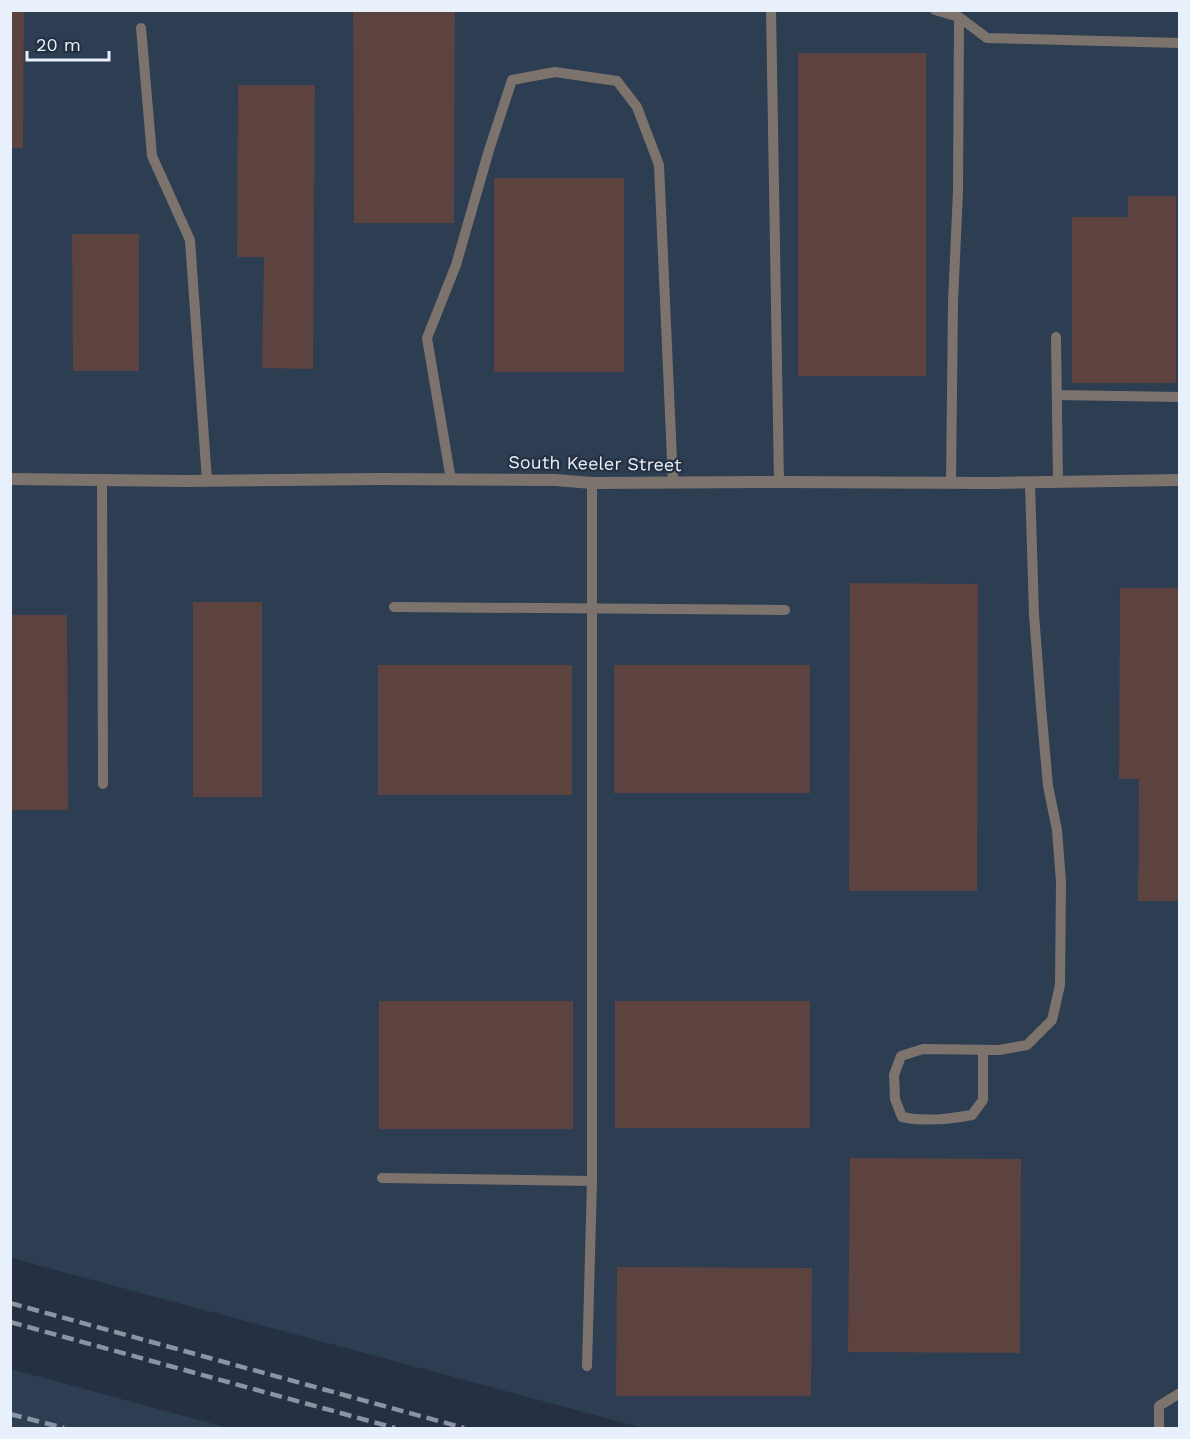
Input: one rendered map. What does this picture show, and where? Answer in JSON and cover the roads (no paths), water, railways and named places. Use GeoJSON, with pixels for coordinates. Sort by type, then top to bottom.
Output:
{"type":"FeatureCollection","features":[{"type":"Feature","properties":{"kind":"street","name":"South Keeler Street"},"geometry":{"type":"LineString","coordinates":[[10,479],[555,480],[592,483],[1030,483],[1179,480]]}},
{"type":"Feature","properties":{"kind":"lane"},"geometry":{"type":"LineString","coordinates":[[771,10],[779,482]]}},
{"type":"Feature","properties":{"kind":"lane"},"geometry":{"type":"LineString","coordinates":[[935,10],[960,17],[987,38],[1179,43]]}},
{"type":"Feature","properties":{"kind":"lane"},"geometry":{"type":"LineString","coordinates":[[951,482],[952,302],[958,191],[960,17]]}},
{"type":"Feature","properties":{"kind":"lane"},"geometry":{"type":"LineString","coordinates":[[141,28],[152,156],[190,240],[207,481]]}},
{"type":"Feature","properties":{"kind":"lane"},"geometry":{"type":"LineString","coordinates":[[451,480],[427,338],[456,265],[512,80],[555,72],[617,81],[638,107],[659,165],[673,482]]}},
{"type":"Feature","properties":{"kind":"lane"},"geometry":{"type":"LineString","coordinates":[[1056,337],[1058,482]]}},
{"type":"Feature","properties":{"kind":"lane"},"geometry":{"type":"LineString","coordinates":[[1057,395],[1179,397]]}},
{"type":"Feature","properties":{"kind":"lane"},"geometry":{"type":"LineString","coordinates":[[102,480],[103,784]]}},
{"type":"Feature","properties":{"kind":"lane"},"geometry":{"type":"LineString","coordinates":[[587,1366],[592,1180],[592,483]]}},
{"type":"Feature","properties":{"kind":"lane"},"geometry":{"type":"LineString","coordinates":[[983,1050],[984,1101],[972,1114],[954,1118],[918,1120],[902,1118],[895,1099],[894,1075],[901,1056],[923,1049],[999,1050],[1027,1045],[1052,1020],[1060,985],[1061,882],[1057,830],[1048,786],[1041,707],[1034,614],[1030,483]]}},
{"type":"Feature","properties":{"kind":"lane"},"geometry":{"type":"LineString","coordinates":[[394,607],[785,609]]}},
{"type":"Feature","properties":{"kind":"lane"},"geometry":{"type":"LineString","coordinates":[[382,1178],[592,1180]]}},
{"type":"Feature","properties":{"kind":"lane"},"geometry":{"type":"LineString","coordinates":[[1159,1428],[1159,1406],[1179,1392]]}},
{"type":"Feature","properties":{"kind":"railway"},"geometry":{"type":"LineString","coordinates":[[10,1303],[464,1428]]}},
{"type":"Feature","properties":{"kind":"railway"},"geometry":{"type":"LineString","coordinates":[[10,1322],[395,1428]]}},
{"type":"Feature","properties":{"kind":"railway"},"geometry":{"type":"LineString","coordinates":[[10,1414],[64,1428]]}}]}
